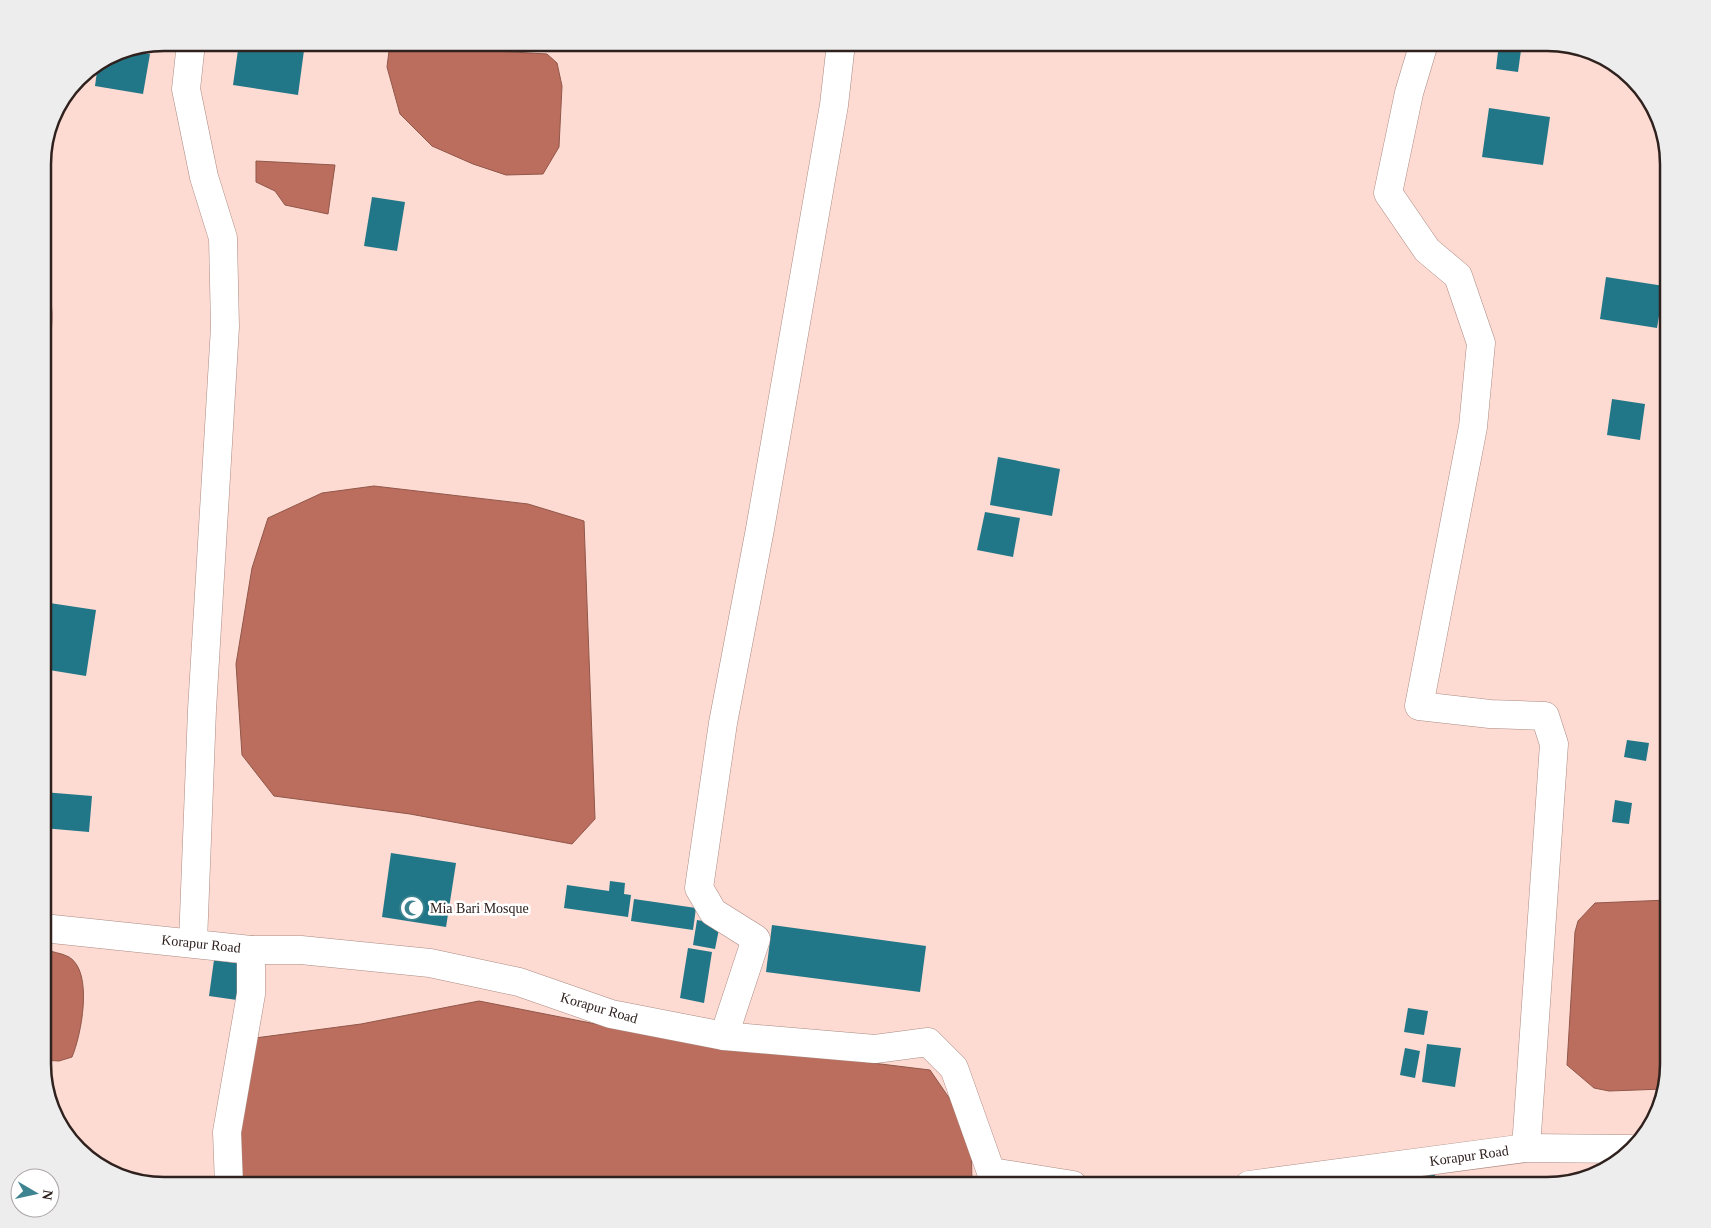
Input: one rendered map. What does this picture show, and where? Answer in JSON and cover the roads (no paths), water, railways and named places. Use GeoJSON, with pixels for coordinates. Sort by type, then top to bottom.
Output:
{"type":"FeatureCollection","features":[{"type":"Feature","properties":{"kind":"street"},"geometry":{"type":"LineString","coordinates":[[190,51],[186,89],[204,177],[222,238],[225,327],[202,710],[193,942]]}},
{"type":"Feature","properties":{"kind":"street"},"geometry":{"type":"LineString","coordinates":[[724,1036],[756,939],[713,912],[699,888],[723,723],[762,519],[834,105],[840,51]]}},
{"type":"Feature","properties":{"kind":"street"},"geometry":{"type":"LineString","coordinates":[[1421,51],[1409,93],[1388,193],[1427,250],[1458,276],[1481,342],[1472,428],[1419,706],[1490,714],[1545,716],[1554,744],[1526,1148]]}},
{"type":"Feature","properties":{"kind":"street","name":"Korapur Road"},"geometry":{"type":"LineString","coordinates":[[51,929],[193,942],[251,950],[301,950],[430,963],[519,982],[611,1014],[724,1036],[875,1049],[928,1042],[954,1068],[991,1172],[1020,1177]]}},
{"type":"Feature","properties":{"kind":"street"},"geometry":{"type":"LineString","coordinates":[[229,1177],[228,1132],[251,994],[251,950]]}},
{"type":"Feature","properties":{"kind":"street","name":"Korapur Road"},"geometry":{"type":"LineString","coordinates":[[1315,1177],[1526,1148],[1621,1149]]}},
{"type":"Feature","properties":{"kind":"place","name":"Mia Bari Mosque"},"geometry":{"type":"Point","coordinates":[412,908]}}]}
